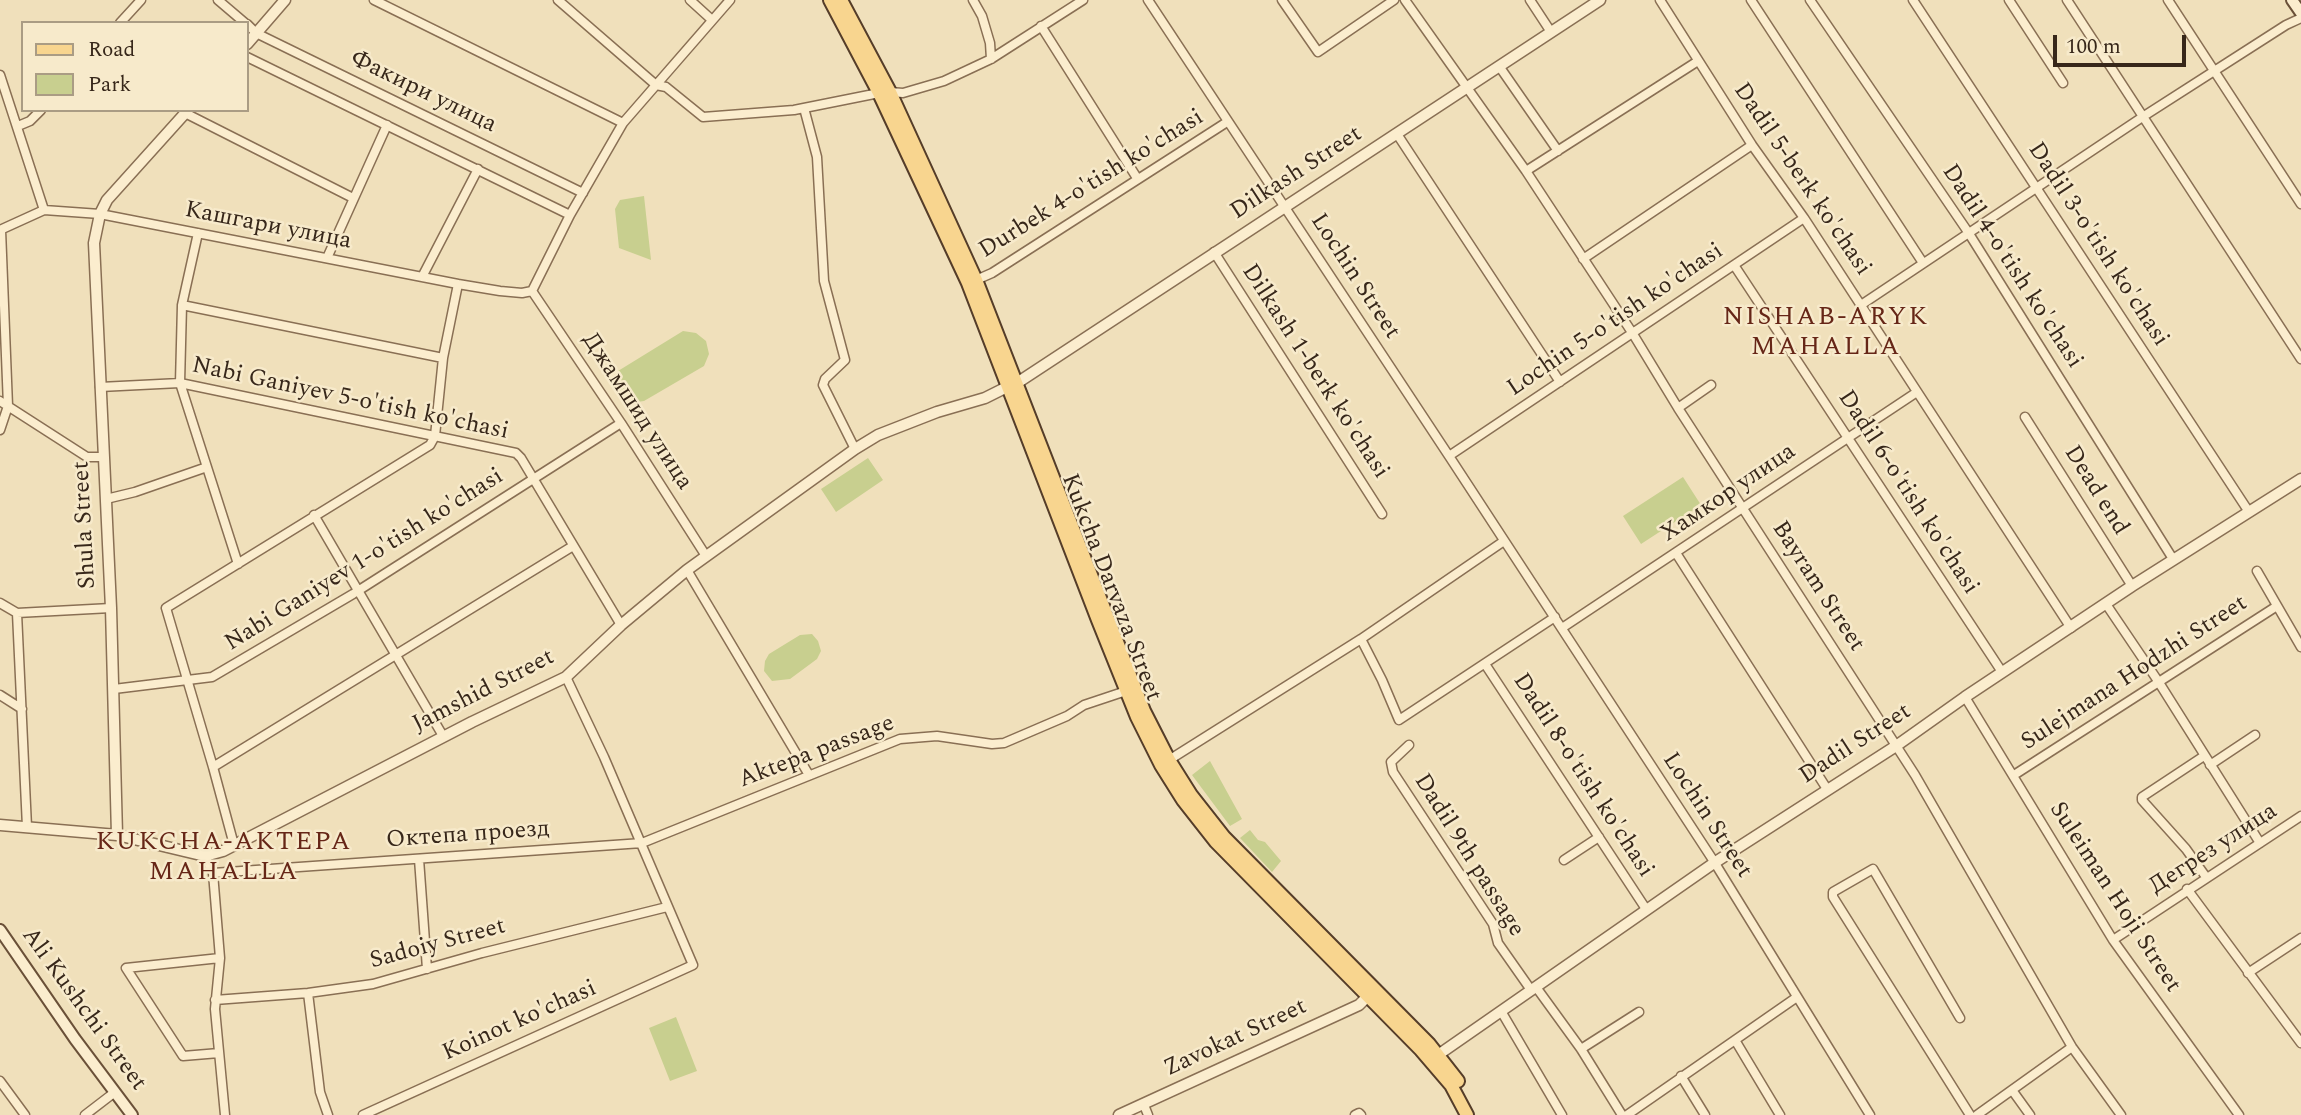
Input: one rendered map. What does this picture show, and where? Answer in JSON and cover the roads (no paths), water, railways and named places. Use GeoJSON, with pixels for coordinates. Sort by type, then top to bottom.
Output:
{"type":"FeatureCollection","features":[{"type":"Feature","properties":{"kind":"main road","name":"Kukcha Darvaza Street"},"geometry":{"type":"LineString","coordinates":[[830,0],[884,93]]}},
{"type":"Feature","properties":{"kind":"main road","name":"Kukcha Darvaza Street"},"geometry":{"type":"LineString","coordinates":[[841,0],[972,281],[1131,689],[1165,763],[1224,836],[1371,994],[1457,1081],[1477,1115]]}},
{"type":"Feature","properties":{"kind":"main road"},"geometry":{"type":"LineString","coordinates":[[2292,0],[2301,16]]}},
{"type":"Feature","properties":{"kind":"main road","name":"Ali Kushchi Street"},"geometry":{"type":"LineString","coordinates":[[0,930],[75,1039],[132,1115]]}},
{"type":"Feature","properties":{"kind":"main road","name":"Kukcha Darvaza Street"},"geometry":{"type":"LineString","coordinates":[[1434,1057],[1467,1115]]}},
{"type":"Feature","properties":{"kind":"street"},"geometry":{"type":"LineString","coordinates":[[122,21],[141,0]]}},
{"type":"Feature","properties":{"kind":"street","name":"Факири улица"},"geometry":{"type":"LineString","coordinates":[[218,0],[242,21]]}},
{"type":"Feature","properties":{"kind":"street"},"geometry":{"type":"LineString","coordinates":[[248,43],[285,0]]}},
{"type":"Feature","properties":{"kind":"street"},"geometry":{"type":"LineString","coordinates":[[374,0],[622,123]]}},
{"type":"Feature","properties":{"kind":"street"},"geometry":{"type":"LineString","coordinates":[[558,0],[656,85],[666,87],[697,114],[708,118],[804,108],[884,93],[903,93],[944,81],[991,59],[1083,0]]}},
{"type":"Feature","properties":{"kind":"street"},"geometry":{"type":"LineString","coordinates":[[690,0],[712,20]]}},
{"type":"Feature","properties":{"kind":"street"},"geometry":{"type":"LineString","coordinates":[[532,291],[570,215],[622,123],[730,0]]}},
{"type":"Feature","properties":{"kind":"street"},"geometry":{"type":"LineString","coordinates":[[973,0],[982,16],[990,43],[991,59]]}},
{"type":"Feature","properties":{"kind":"street","name":"Lochin Street"},"geometry":{"type":"LineString","coordinates":[[1148,0],[1555,617],[1714,863],[1870,1115]]}},
{"type":"Feature","properties":{"kind":"street"},"geometry":{"type":"LineString","coordinates":[[1282,0],[1318,52],[1394,0]]}},
{"type":"Feature","properties":{"kind":"street","name":"Bayram Street"},"geometry":{"type":"LineString","coordinates":[[1405,0],[1526,171],[1633,334],[1896,746],[2072,1047],[2121,1115]]}},
{"type":"Feature","properties":{"kind":"street"},"geometry":{"type":"LineString","coordinates":[[1530,0],[1551,32]]}},
{"type":"Feature","properties":{"kind":"street","name":"Dilkash Street"},"geometry":{"type":"LineString","coordinates":[[1013,384],[1600,0]]}},
{"type":"Feature","properties":{"kind":"street","name":"Dadil 5-berk ko'chasi"},"geometry":{"type":"LineString","coordinates":[[1660,0],[1752,145],[1804,218],[2071,628]]}},
{"type":"Feature","properties":{"kind":"street"},"geometry":{"type":"LineString","coordinates":[[1751,0],[1923,264]]}},
{"type":"Feature","properties":{"kind":"street","name":"Dadil 4-o'tish ko'chasi"},"geometry":{"type":"LineString","coordinates":[[1810,0],[1968,232],[2173,559]]}},
{"type":"Feature","properties":{"kind":"street","name":"Dadil 3-o'tish ko'chasi"},"geometry":{"type":"LineString","coordinates":[[1913,0],[2249,512]]}},
{"type":"Feature","properties":{"kind":"street"},"geometry":{"type":"LineString","coordinates":[[2009,0],[2063,83]]}},
{"type":"Feature","properties":{"kind":"street"},"geometry":{"type":"LineString","coordinates":[[2067,0],[2301,359]]}},
{"type":"Feature","properties":{"kind":"street"},"geometry":{"type":"LineString","coordinates":[[2168,0],[2301,204]]}},
{"type":"Feature","properties":{"kind":"street"},"geometry":{"type":"LineString","coordinates":[[1861,305],[2144,116],[2301,16]]}},
{"type":"Feature","properties":{"kind":"street","name":"Факири улица"},"geometry":{"type":"LineString","coordinates":[[248,26],[256,33],[583,193]]}},
{"type":"Feature","properties":{"kind":"street"},"geometry":{"type":"LineString","coordinates":[[1041,26],[1137,178]]}},
{"type":"Feature","properties":{"kind":"street","name":"Факири улица"},"geometry":{"type":"LineString","coordinates":[[248,57],[570,215]]}},
{"type":"Feature","properties":{"kind":"street"},"geometry":{"type":"LineString","coordinates":[[1526,171],[1698,61]]}},
{"type":"Feature","properties":{"kind":"street"},"geometry":{"type":"LineString","coordinates":[[1499,66],[1558,151]]}},
{"type":"Feature","properties":{"kind":"street"},"geometry":{"type":"LineString","coordinates":[[0,75],[44,210]]}},
{"type":"Feature","properties":{"kind":"street"},"geometry":{"type":"LineString","coordinates":[[804,108],[817,157],[824,281],[845,360],[825,379],[823,385],[855,449]]}},
{"type":"Feature","properties":{"kind":"street"},"geometry":{"type":"LineString","coordinates":[[18,126],[30,121],[39,112]]}},
{"type":"Feature","properties":{"kind":"street"},"geometry":{"type":"LineString","coordinates":[[100,214],[107,200],[187,112],[353,198]]}},
{"type":"Feature","properties":{"kind":"street","name":"Durbek 4-o'tish ko'chasi"},"geometry":{"type":"LineString","coordinates":[[972,281],[992,273],[1227,122]]}},
{"type":"Feature","properties":{"kind":"street"},"geometry":{"type":"LineString","coordinates":[[327,258],[387,125]]}},
{"type":"Feature","properties":{"kind":"street"},"geometry":{"type":"LineString","coordinates":[[1397,134],[1560,382]]}},
{"type":"Feature","properties":{"kind":"street"},"geometry":{"type":"LineString","coordinates":[[1583,259],[1752,145]]}},
{"type":"Feature","properties":{"kind":"street"},"geometry":{"type":"LineString","coordinates":[[422,277],[478,169]]}},
{"type":"Feature","properties":{"kind":"street","name":"Кашгари улица"},"geometry":{"type":"LineString","coordinates":[[1,230],[44,210],[100,214],[458,284],[500,291],[532,291]]}},
{"type":"Feature","properties":{"kind":"street","name":"Shula Street"},"geometry":{"type":"LineString","coordinates":[[100,214],[94,243],[111,608],[117,835]]}},
{"type":"Feature","properties":{"kind":"street","name":"Lochin 5-o'tish ko'chasi"},"geometry":{"type":"LineString","coordinates":[[1449,456],[1804,218]]}},
{"type":"Feature","properties":{"kind":"street"},"geometry":{"type":"LineString","coordinates":[[0,430],[4,403],[1,230]]}},
{"type":"Feature","properties":{"kind":"street"},"geometry":{"type":"LineString","coordinates":[[198,233],[182,305],[180,383],[238,564]]}},
{"type":"Feature","properties":{"kind":"street","name":"Dilkash 1-berk ko'chasi"},"geometry":{"type":"LineString","coordinates":[[1214,252],[1381,514]]}},
{"type":"Feature","properties":{"kind":"street","name":"Dadil 6-o'tish ko'chasi"},"geometry":{"type":"LineString","coordinates":[[1734,265],[2002,672]]}},
{"type":"Feature","properties":{"kind":"street"},"geometry":{"type":"LineString","coordinates":[[234,845],[214,767],[186,682],[166,608],[430,445],[435,436],[443,358],[458,284]]}},
{"type":"Feature","properties":{"kind":"street","name":"Джамшид улица"},"geometry":{"type":"LineString","coordinates":[[532,291],[706,556]]}},
{"type":"Feature","properties":{"kind":"street"},"geometry":{"type":"LineString","coordinates":[[182,305],[443,358]]}},
{"type":"Feature","properties":{"kind":"street","name":"Nabi Ganiyev 5-o'tish ko'chasi"},"geometry":{"type":"LineString","coordinates":[[100,387],[180,383],[516,453],[621,625]]}},
{"type":"Feature","properties":{"kind":"street","name":"Jamshid Street"},"geometry":{"type":"LineString","coordinates":[[205,856],[234,845],[443,736],[566,677],[621,625],[687,570],[855,449],[878,435],[937,412],[985,398],[1013,384]]}},
{"type":"Feature","properties":{"kind":"street"},"geometry":{"type":"LineString","coordinates":[[1678,408],[1711,385]]}},
{"type":"Feature","properties":{"kind":"street","name":"Хамкор улица"},"geometry":{"type":"LineString","coordinates":[[1562,628],[1917,392]]}},
{"type":"Feature","properties":{"kind":"street"},"geometry":{"type":"LineString","coordinates":[[4,403],[87,457],[103,457]]}},
{"type":"Feature","properties":{"kind":"street","name":"Dead end"},"geometry":{"type":"LineString","coordinates":[[2025,417],[2132,586]]}},
{"type":"Feature","properties":{"kind":"street","name":"Nabi Ganiyev 1-o'tish ko'chasi"},"geometry":{"type":"LineString","coordinates":[[114,689],[212,677],[357,591],[621,423]]}},
{"type":"Feature","properties":{"kind":"street"},"geometry":{"type":"LineString","coordinates":[[106,499],[135,492],[206,467]]}},
{"type":"Feature","properties":{"kind":"street","name":"Dadil Street"},"geometry":{"type":"LineString","coordinates":[[1434,1057],[1714,863],[1896,746],[1965,696],[2173,559],[2301,479]]}},
{"type":"Feature","properties":{"kind":"street"},"geometry":{"type":"LineString","coordinates":[[314,515],[443,736]]}},
{"type":"Feature","properties":{"kind":"street"},"geometry":{"type":"LineString","coordinates":[[1165,763],[1361,639],[1504,541]]}},
{"type":"Feature","properties":{"kind":"street"},"geometry":{"type":"LineString","coordinates":[[214,767],[573,546]]}},
{"type":"Feature","properties":{"kind":"street"},"geometry":{"type":"LineString","coordinates":[[1676,553],[1827,789]]}},
{"type":"Feature","properties":{"kind":"street"},"geometry":{"type":"LineString","coordinates":[[687,570],[809,775]]}},
{"type":"Feature","properties":{"kind":"street"},"geometry":{"type":"LineString","coordinates":[[2257,571],[2301,647]]}},
{"type":"Feature","properties":{"kind":"street"},"geometry":{"type":"LineString","coordinates":[[0,603],[17,613],[111,608]]}},
{"type":"Feature","properties":{"kind":"street"},"geometry":{"type":"LineString","coordinates":[[2106,604],[2260,843]]}},
{"type":"Feature","properties":{"kind":"street","name":"Sulejmana Hodzhi Street"},"geometry":{"type":"LineString","coordinates":[[2014,775],[2277,606]]}},
{"type":"Feature","properties":{"kind":"street"},"geometry":{"type":"LineString","coordinates":[[17,613],[27,827]]}},
{"type":"Feature","properties":{"kind":"street"},"geometry":{"type":"LineString","coordinates":[[1361,639],[1399,720],[1555,617]]}},
{"type":"Feature","properties":{"kind":"street","name":"Dadil 8-o'tish ko'chasi"},"geometry":{"type":"LineString","coordinates":[[1485,664],[1646,909]]}},
{"type":"Feature","properties":{"kind":"street"},"geometry":{"type":"LineString","coordinates":[[566,677],[642,844],[667,907]]}},
{"type":"Feature","properties":{"kind":"street","name":"Aktepa passage"},"geometry":{"type":"LineString","coordinates":[[642,844],[900,739],[937,736],[992,744],[1004,743],[1067,716],[1084,705],[1131,689]]}},
{"type":"Feature","properties":{"kind":"street"},"geometry":{"type":"LineString","coordinates":[[0,695],[22,709]]}},
{"type":"Feature","properties":{"kind":"street","name":"Suleiman Hoji Street"},"geometry":{"type":"LineString","coordinates":[[1965,696],[2113,940],[2239,1115]]}},
{"type":"Feature","properties":{"kind":"street"},"geometry":{"type":"LineString","coordinates":[[2210,765],[2255,735]]}},
{"type":"Feature","properties":{"kind":"street","name":"Dadil 9th passage"},"geometry":{"type":"LineString","coordinates":[[1409,745],[1391,762],[1393,772],[1493,924],[1498,943],[1533,988]]}},
{"type":"Feature","properties":{"kind":"street"},"geometry":{"type":"LineString","coordinates":[[2204,756],[2142,797],[2142,800],[2186,849],[2206,877]]}},
{"type":"Feature","properties":{"kind":"street","name":"Дегрез улица"},"geometry":{"type":"LineString","coordinates":[[2113,940],[2301,816]]}},
{"type":"Feature","properties":{"kind":"street"},"geometry":{"type":"LineString","coordinates":[[0,825],[117,835],[205,856],[213,873],[220,958],[215,1000],[225,1115]]}},
{"type":"Feature","properties":{"kind":"street"},"geometry":{"type":"LineString","coordinates":[[1564,860],[1600,837]]}},
{"type":"Feature","properties":{"kind":"street","name":"Октепа проезд"},"geometry":{"type":"LineString","coordinates":[[213,873],[642,844]]}},
{"type":"Feature","properties":{"kind":"street"},"geometry":{"type":"LineString","coordinates":[[419,859],[427,969]]}},
{"type":"Feature","properties":{"kind":"street"},"geometry":{"type":"LineString","coordinates":[[1960,1018],[1873,869],[1833,892],[1833,897],[1970,1115]]}},
{"type":"Feature","properties":{"kind":"street"},"geometry":{"type":"LineString","coordinates":[[2187,890],[2301,1044]]}},
{"type":"Feature","properties":{"kind":"street","name":"Koinot ko'chasi"},"geometry":{"type":"LineString","coordinates":[[363,1115],[693,965],[667,907]]}},
{"type":"Feature","properties":{"kind":"street","name":"Sadoiy Street"},"geometry":{"type":"LineString","coordinates":[[215,1000],[308,993],[373,984],[667,907]]}},
{"type":"Feature","properties":{"kind":"street"},"geometry":{"type":"LineString","coordinates":[[2248,973],[2301,938]]}},
{"type":"Feature","properties":{"kind":"street"},"geometry":{"type":"LineString","coordinates":[[219,1053],[183,1056],[126,968],[220,958]]}},
{"type":"Feature","properties":{"kind":"street"},"geometry":{"type":"LineString","coordinates":[[1533,988],[1581,1049],[1624,1115],[1797,997]]}},
{"type":"Feature","properties":{"kind":"street"},"geometry":{"type":"LineString","coordinates":[[308,993],[320,1092],[328,1115]]}},
{"type":"Feature","properties":{"kind":"street","name":"Zavokat Street"},"geometry":{"type":"LineString","coordinates":[[1119,1115],[1146,1110],[1359,1005],[1371,994]]}},
{"type":"Feature","properties":{"kind":"street"},"geometry":{"type":"LineString","coordinates":[[1501,1011],[1562,1115]]}},
{"type":"Feature","properties":{"kind":"street"},"geometry":{"type":"LineString","coordinates":[[1581,1049],[1639,1012]]}},
{"type":"Feature","properties":{"kind":"street"},"geometry":{"type":"LineString","coordinates":[[1735,1040],[1780,1115]]}},
{"type":"Feature","properties":{"kind":"street"},"geometry":{"type":"LineString","coordinates":[[1977,1115],[2072,1047]]}},
{"type":"Feature","properties":{"kind":"street"},"geometry":{"type":"LineString","coordinates":[[1681,1076],[1705,1115]]}},
{"type":"Feature","properties":{"kind":"street"},"geometry":{"type":"LineString","coordinates":[[0,1081],[25,1115]]}},
{"type":"Feature","properties":{"kind":"street"},"geometry":{"type":"LineString","coordinates":[[2012,1090],[2030,1115]]}},
{"type":"Feature","properties":{"kind":"street"},"geometry":{"type":"LineString","coordinates":[[85,1115],[115,1093]]}},
{"type":"Feature","properties":{"kind":"street"},"geometry":{"type":"LineString","coordinates":[[1355,1115],[1361,1115]]}},
{"type":"Feature","properties":{"kind":"district","name":"NISHAB-ARYK MAHALLA"},"geometry":{"type":"Point","coordinates":[1826,334]}},
{"type":"Feature","properties":{"kind":"district","name":"KUKCHA-AKTEPA MAHALLA"},"geometry":{"type":"Point","coordinates":[224,859]}}]}
